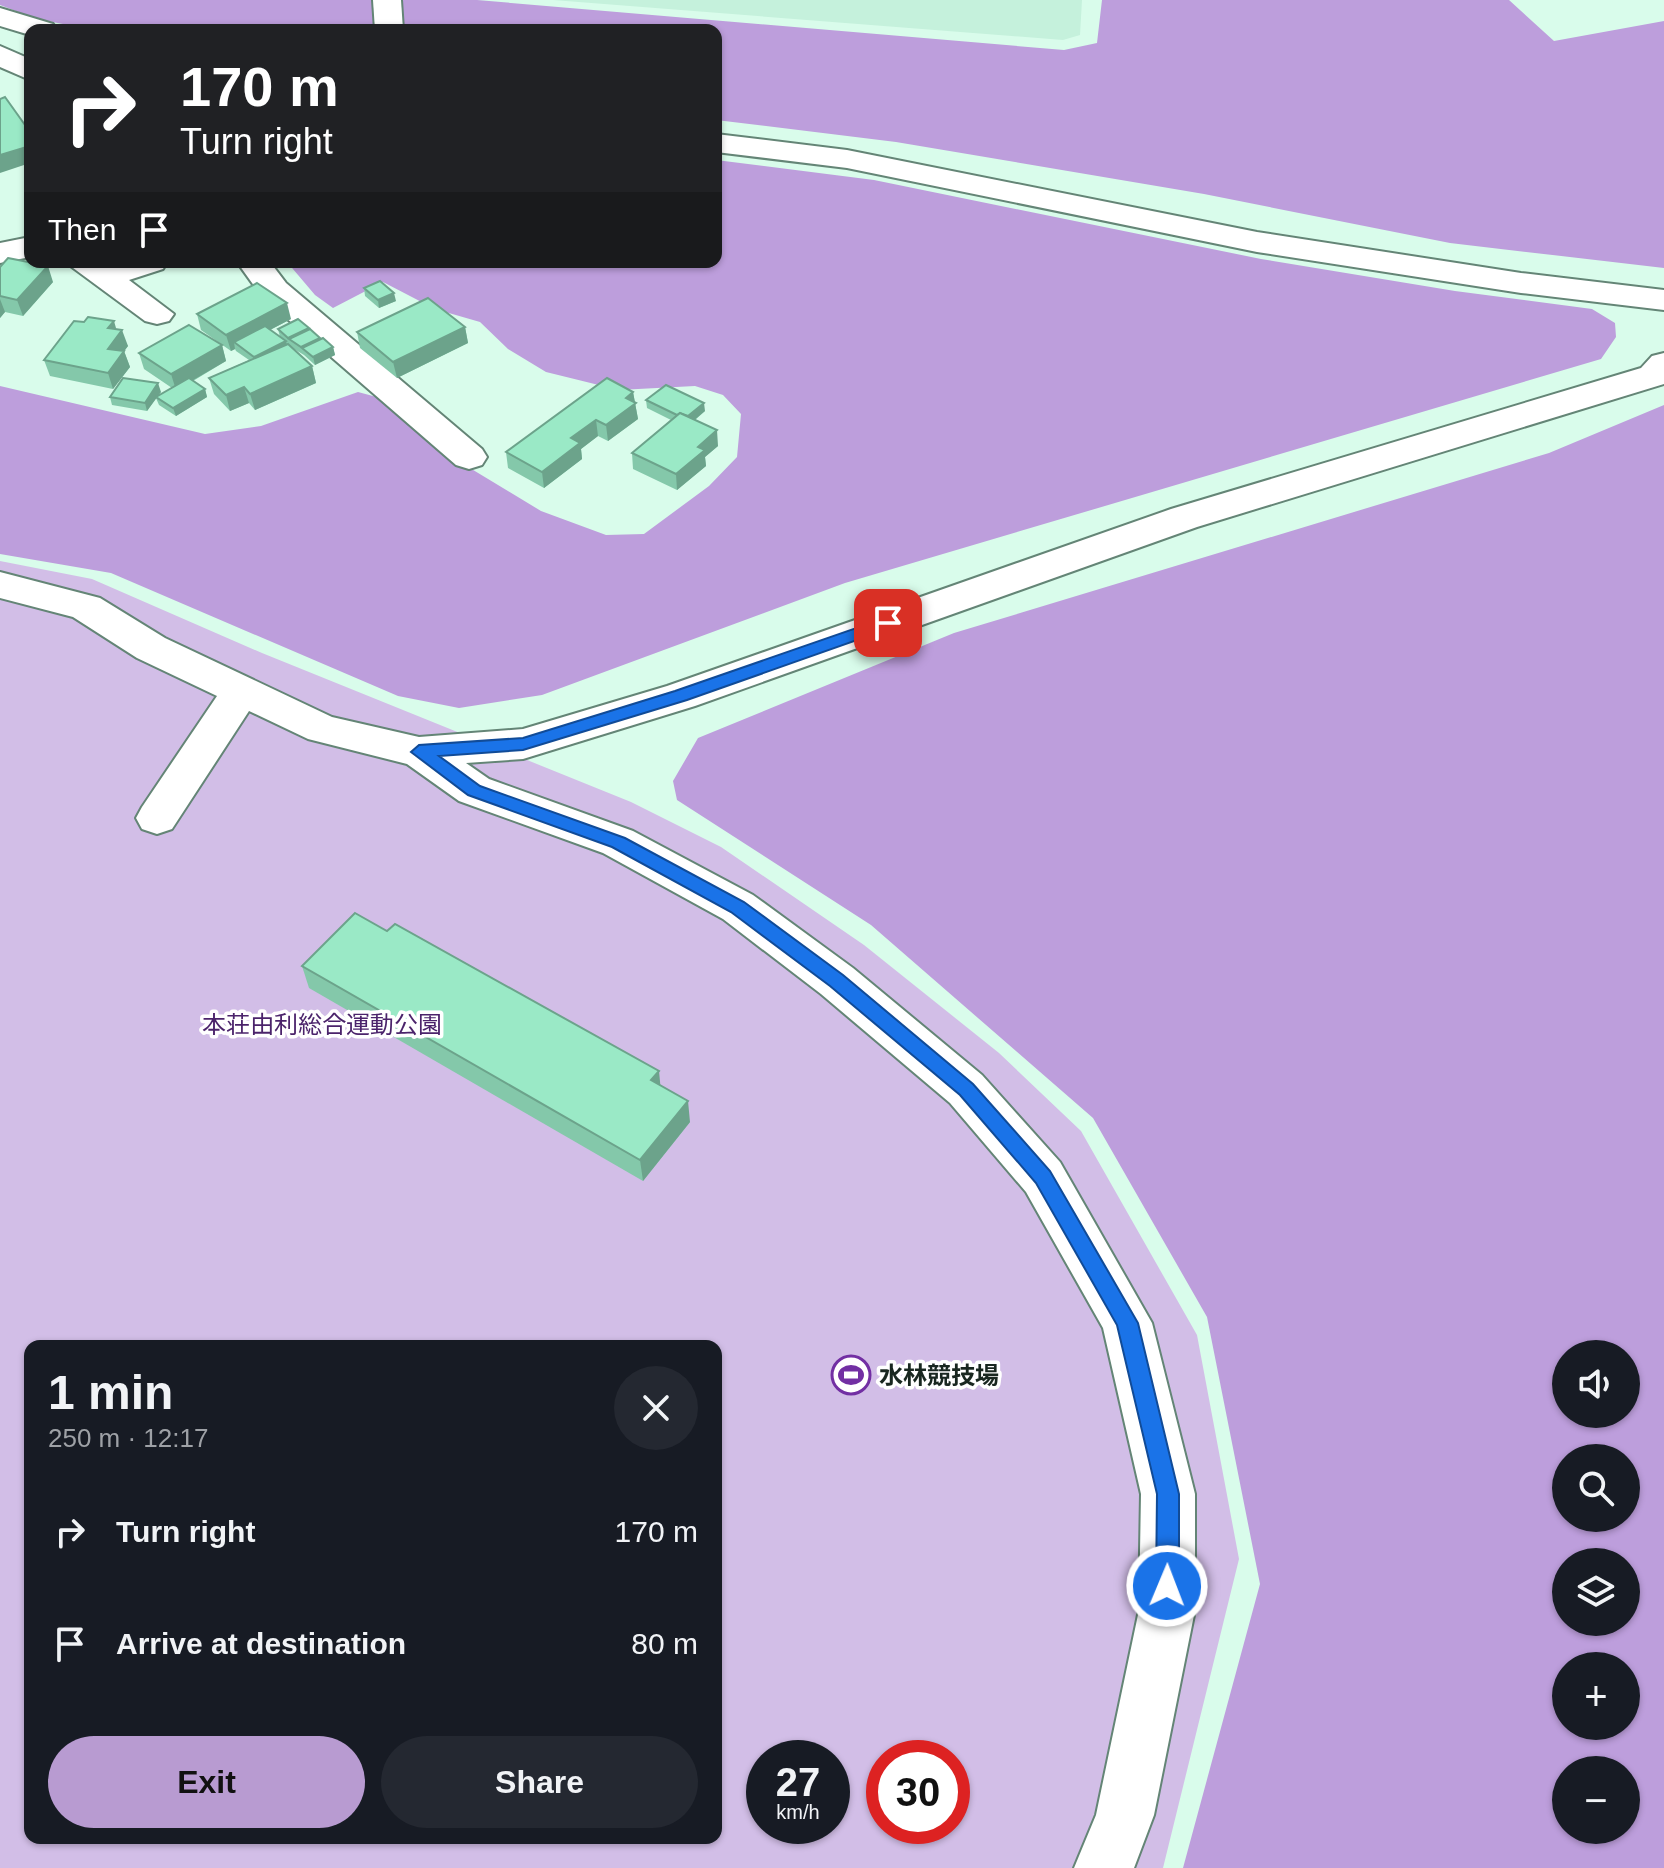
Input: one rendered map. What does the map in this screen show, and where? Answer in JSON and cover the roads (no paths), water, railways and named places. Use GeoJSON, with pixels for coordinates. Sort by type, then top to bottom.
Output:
{"type":"FeatureCollection","features":[{"type":"Feature","properties":{"kind":"street"},"geometry":{"type":"LineString","coordinates":[[387,0],[389,24]]}},
{"type":"Feature","properties":{"kind":"street"},"geometry":{"type":"LineString","coordinates":[[2,24],[24,27]]}},
{"type":"Feature","properties":{"kind":"street"},"geometry":{"type":"LineString","coordinates":[[0,55],[24,68]]}},
{"type":"Feature","properties":{"kind":"street"},"geometry":{"type":"LineString","coordinates":[[722,144],[847,159],[1257,242],[1521,283],[1664,300]]}},
{"type":"Feature","properties":{"kind":"street"},"geometry":{"type":"LineString","coordinates":[[0,253],[24,248]]}},
{"type":"Feature","properties":{"kind":"street"},"geometry":{"type":"LineString","coordinates":[[258,268],[274,290],[469,457]]}},
{"type":"Feature","properties":{"kind":"street"},"geometry":{"type":"LineString","coordinates":[[92,270],[157,314]]}},
{"type":"Feature","properties":{"kind":"street"},"geometry":{"type":"LineString","coordinates":[[0,585],[86,607],[151,648],[322,729],[419,752],[523,744],[681,696],[1184,518],[1653,376],[1664,364]]}},
{"type":"Feature","properties":{"kind":"street"},"geometry":{"type":"LineString","coordinates":[[157,818],[242,691]]}},
{"type":"Feature","properties":{"kind":"street"},"geometry":{"type":"LineString","coordinates":[[419,752],[474,790],[618,842],[738,907],[837,981],[966,1089],[1043,1177],[1127,1323],[1168,1494],[1167,1610],[1125,1815],[1104,1868]]}},
{"type":"Feature","properties":{"kind":"place","name":"水林競技場"},"geometry":{"type":"Point","coordinates":[851,1375]}},
{"type":"Feature","properties":{"kind":"park label","name":"本荘由利総合運動公園"},"geometry":{"type":"Point","coordinates":[322,1024]}}]}
